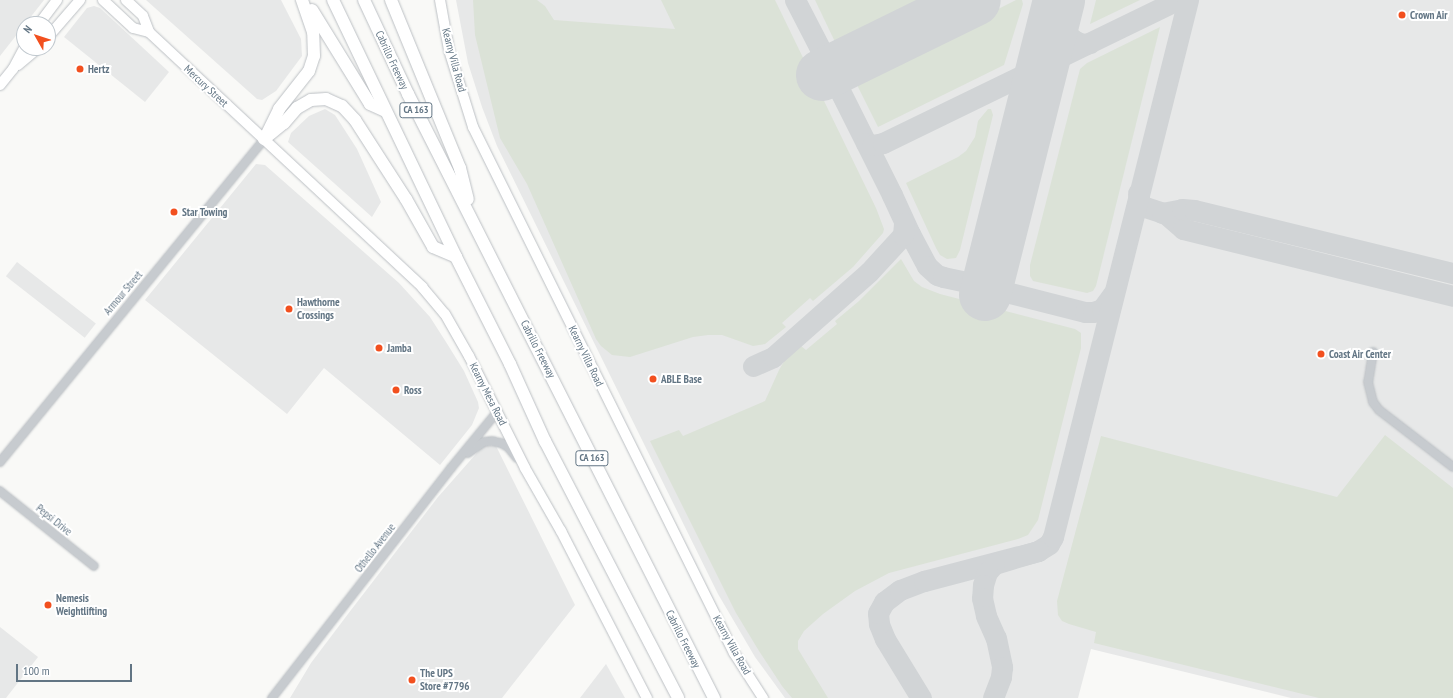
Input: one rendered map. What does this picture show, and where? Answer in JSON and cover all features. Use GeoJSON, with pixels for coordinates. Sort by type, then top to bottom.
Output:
{"type":"FeatureCollection","features":[{"type":"Feature","properties":{"kind":"highway"},"geometry":{"type":"LineString","coordinates":[[264,139],[279,109],[309,71],[314,56],[312,27],[302,0]]}},
{"type":"Feature","properties":{"kind":"highway"},"geometry":{"type":"LineString","coordinates":[[306,0],[370,104],[386,111]]}},
{"type":"Feature","properties":{"kind":"highway","name":"CA 163"},"geometry":{"type":"LineString","coordinates":[[333,0],[456,257],[510,364],[545,441],[678,698]]}},
{"type":"Feature","properties":{"kind":"highway","name":"Cabrillo Freeway"},"geometry":{"type":"LineString","coordinates":[[364,0],[408,94],[472,218],[697,669],[714,698]]}},
{"type":"Feature","properties":{"kind":"highway"},"geometry":{"type":"LineString","coordinates":[[387,0],[402,30]]}},
{"type":"Feature","properties":{"kind":"highway"},"geometry":{"type":"LineString","coordinates":[[391,0],[402,30],[460,168],[472,218]]}},
{"type":"Feature","properties":{"kind":"highway"},"geometry":{"type":"LineString","coordinates":[[264,139],[284,123],[297,108],[310,100],[326,100],[342,106],[355,120],[406,199],[433,247],[456,257]]}},
{"type":"Feature","properties":{"kind":"main road"},"geometry":{"type":"LineString","coordinates":[[45,16],[57,0]]}},
{"type":"Feature","properties":{"kind":"main road"},"geometry":{"type":"LineString","coordinates":[[56,28],[80,0]]}},
{"type":"Feature","properties":{"kind":"main road","name":"Mercury Street"},"geometry":{"type":"LineString","coordinates":[[103,0],[133,28],[148,32],[264,139]]}},
{"type":"Feature","properties":{"kind":"main road","name":"Mercury Street"},"geometry":{"type":"LineString","coordinates":[[126,0],[143,16],[148,32]]}},
{"type":"Feature","properties":{"kind":"main road","name":"Kearny Villa Road"},"geometry":{"type":"LineString","coordinates":[[440,0],[449,50],[473,127],[731,646],[764,698]]}},
{"type":"Feature","properties":{"kind":"main road"},"geometry":{"type":"LineString","coordinates":[[13,69],[20,56]]}},
{"type":"Feature","properties":{"kind":"main road"},"geometry":{"type":"LineString","coordinates":[[0,85],[13,69],[28,56]]}},
{"type":"Feature","properties":{"kind":"main road","name":"Kearny Mesa Road"},"geometry":{"type":"LineString","coordinates":[[264,139],[422,287],[445,314],[525,468],[561,531],[647,698]]}},
{"type":"Feature","properties":{"kind":"street","name":"Armour Street"},"geometry":{"type":"LineString","coordinates":[[0,462],[264,139]]}},
{"type":"Feature","properties":{"kind":"street"},"geometry":{"type":"LineString","coordinates":[[1374,352],[1368,382],[1373,402],[1379,410],[1453,468]]}},
{"type":"Feature","properties":{"kind":"street","name":"Othello Avenue"},"geometry":{"type":"LineString","coordinates":[[272,698],[497,412]]}},
{"type":"Feature","properties":{"kind":"street"},"geometry":{"type":"LineString","coordinates":[[454,465],[476,447],[484,442],[492,441],[501,443],[508,447],[525,468]]}},
{"type":"Feature","properties":{"kind":"street","name":"Pepsi Drive"},"geometry":{"type":"LineString","coordinates":[[0,491],[94,566]]}},
{"type":"Feature","properties":{"kind":"shaded area"},"geometry":{"type":"Polygon","coordinates":[[[0,0],[44,0],[31,16],[16,16],[16,36],[0,56],[0,0]]]}},
{"type":"Feature","properties":{"kind":"shaded area"},"geometry":{"type":"Polygon","coordinates":[[[146,0],[281,0],[301,39],[302,56],[276,91],[262,100],[257,99],[146,0]]]}},
{"type":"Feature","properties":{"kind":"shaded area"},"geometry":{"type":"Polygon","coordinates":[[[456,0],[1453,0],[1453,698],[1291,698],[1091,649],[1078,698],[785,698],[755,657],[718,594],[497,146],[482,107],[468,63],[456,0]]]}},
{"type":"Feature","properties":{"kind":"shaded area"},"geometry":{"type":"Polygon","coordinates":[[[473,0],[537,0],[545,6],[554,20],[675,29],[661,0],[775,0],[876,208],[884,229],[883,233],[853,267],[813,301],[810,298],[782,323],[786,327],[765,344],[753,346],[722,335],[708,335],[693,337],[630,357],[612,355],[601,346],[596,339],[527,184],[500,138],[475,35],[473,0]]]}},
{"type":"Feature","properties":{"kind":"shaded area"},"geometry":{"type":"Polygon","coordinates":[[[815,0],[930,0],[836,44],[815,0]]]}},
{"type":"Feature","properties":{"kind":"shaded area"},"geometry":{"type":"Polygon","coordinates":[[[1016,0],[1022,0],[1023,4],[1004,65],[878,127],[858,87],[858,80],[1016,0]]]}},
{"type":"Feature","properties":{"kind":"shaded area"},"geometry":{"type":"Polygon","coordinates":[[[1096,0],[1140,0],[1090,24],[1096,0]]]}},
{"type":"Feature","properties":{"kind":"shaded area"},"geometry":{"type":"Polygon","coordinates":[[[94,6],[100,8],[169,72],[145,102],[64,37],[87,8],[94,6]]]}},
{"type":"Feature","properties":{"kind":"shaded area"},"geometry":{"type":"Polygon","coordinates":[[[1160,27],[1096,286],[1093,291],[1087,293],[1033,281],[1030,276],[1030,265],[1080,69],[1087,63],[1160,27]]]}},
{"type":"Feature","properties":{"kind":"shaded area"},"geometry":{"type":"Polygon","coordinates":[[[325,109],[335,115],[357,149],[381,202],[372,217],[288,142],[291,133],[309,116],[325,109]]]}},
{"type":"Feature","properties":{"kind":"shaded area"},"geometry":{"type":"Polygon","coordinates":[[[988,109],[991,109],[993,115],[960,250],[956,258],[947,259],[940,255],[936,248],[906,183],[958,157],[966,151],[975,137],[978,121],[988,109]]]}},
{"type":"Feature","properties":{"kind":"shaded area","name":"Hawthorne Crossings"},"geometry":{"type":"Polygon","coordinates":[[[256,164],[265,165],[399,283],[430,317],[464,371],[478,402],[479,408],[472,425],[440,465],[324,368],[287,414],[145,300],[256,164]]]}},
{"type":"Feature","properties":{"kind":"shaded area"},"geometry":{"type":"Polygon","coordinates":[[[901,259],[914,281],[922,287],[940,294],[1075,329],[1081,333],[1081,348],[1038,520],[1028,535],[1018,539],[889,573],[855,591],[823,614],[804,631],[798,641],[798,649],[828,698],[792,698],[782,686],[736,613],[650,441],[679,430],[683,436],[765,401],[786,358],[801,346],[806,350],[837,324],[835,321],[859,301],[901,259]]]}},
{"type":"Feature","properties":{"kind":"shaded area"},"geometry":{"type":"Polygon","coordinates":[[[17,262],[96,324],[85,338],[6,276],[17,262]]]}},
{"type":"Feature","properties":{"kind":"shaded area"},"geometry":{"type":"Polygon","coordinates":[[[1385,435],[1453,488],[1453,698],[1319,698],[1094,643],[1096,632],[1062,621],[1058,615],[1057,601],[1101,436],[1337,497],[1385,435]]]}},
{"type":"Feature","properties":{"kind":"shaded area"},"geometry":{"type":"Polygon","coordinates":[[[483,446],[496,446],[575,605],[502,698],[290,698],[311,663],[351,610],[438,497],[483,446]]]}},
{"type":"Feature","properties":{"kind":"shaded area"},"geometry":{"type":"Polygon","coordinates":[[[0,627],[38,657],[6,698],[0,698],[0,627]]]}},
{"type":"Feature","properties":{"kind":"shaded area"},"geometry":{"type":"Polygon","coordinates":[[[606,664],[625,698],[580,698],[606,664]]]}},
{"type":"Feature","properties":{"kind":"taxiway"},"geometry":{"type":"LineString","coordinates":[[795,0],[826,60],[837,65],[844,64]]}},
{"type":"Feature","properties":{"kind":"taxiway"},"geometry":{"type":"LineString","coordinates":[[866,143],[872,145],[883,143],[1177,0]]}},
{"type":"Feature","properties":{"kind":"taxiway"},"geometry":{"type":"LineString","coordinates":[[1038,551],[1049,544],[1053,537],[1188,0]]}},
{"type":"Feature","properties":{"kind":"taxiway"},"geometry":{"type":"LineString","coordinates":[[1057,6],[1057,20],[1061,30],[1075,41],[1083,44],[1090,43]]}},
{"type":"Feature","properties":{"kind":"taxiway"},"geometry":{"type":"LineString","coordinates":[[1029,70],[1042,56],[1048,44]]}},
{"type":"Feature","properties":{"kind":"taxiway"},"geometry":{"type":"LineString","coordinates":[[844,64],[837,71],[834,79],[910,234],[907,233]]}},
{"type":"Feature","properties":{"kind":"taxiway"},"geometry":{"type":"LineString","coordinates":[[1138,193],[1142,206],[1166,214],[1183,229],[1453,296]]}},
{"type":"Feature","properties":{"kind":"taxiway"},"geometry":{"type":"LineString","coordinates":[[1162,213],[1182,209],[1194,210],[1453,273]]}},
{"type":"Feature","properties":{"kind":"taxiway"},"geometry":{"type":"LineString","coordinates":[[753,366],[773,357],[869,272],[903,235],[904,223]]}},
{"type":"Feature","properties":{"kind":"taxiway"},"geometry":{"type":"LineString","coordinates":[[910,234],[927,266],[937,275],[943,277],[976,284],[987,277],[993,266],[994,283],[1002,291],[1085,312],[1093,312],[1102,309],[1113,294]]}},
{"type":"Feature","properties":{"kind":"taxiway"},"geometry":{"type":"LineString","coordinates":[[921,698],[885,639],[879,624],[878,613],[884,602],[900,590],[924,581],[1038,551],[994,564],[987,572],[983,585],[982,598],[986,616],[996,638],[1002,667],[1001,677],[993,698]]}},
{"type":"Feature","properties":{"kind":"runway"},"geometry":{"type":"LineString","coordinates":[[822,75],[975,0]]}},
{"type":"Feature","properties":{"kind":"runway"},"geometry":{"type":"LineString","coordinates":[[985,295],[1059,0]]}},
{"type":"Feature","properties":{"kind":"place","name":"Crown Air"},"geometry":{"type":"Point","coordinates":[1402,15]}},
{"type":"Feature","properties":{"kind":"place","name":"Hertz"},"geometry":{"type":"Point","coordinates":[80,69]}},
{"type":"Feature","properties":{"kind":"place","name":"Star Towing"},"geometry":{"type":"Point","coordinates":[174,212]}},
{"type":"Feature","properties":{"kind":"place","name":"Hawthorne Crossings"},"geometry":{"type":"Point","coordinates":[289,309]}},
{"type":"Feature","properties":{"kind":"place","name":"Jamba"},"geometry":{"type":"Point","coordinates":[379,348]}},
{"type":"Feature","properties":{"kind":"place","name":"Coast Air Center"},"geometry":{"type":"Point","coordinates":[1321,354]}},
{"type":"Feature","properties":{"kind":"place","name":"ABLE Base"},"geometry":{"type":"Point","coordinates":[653,379]}},
{"type":"Feature","properties":{"kind":"place","name":"Ross"},"geometry":{"type":"Point","coordinates":[396,390]}},
{"type":"Feature","properties":{"kind":"place","name":"Nemesis Weightlifting"},"geometry":{"type":"Point","coordinates":[48,605]}},
{"type":"Feature","properties":{"kind":"place","name":"The UPS Store #7796"},"geometry":{"type":"Point","coordinates":[412,680]}}]}
